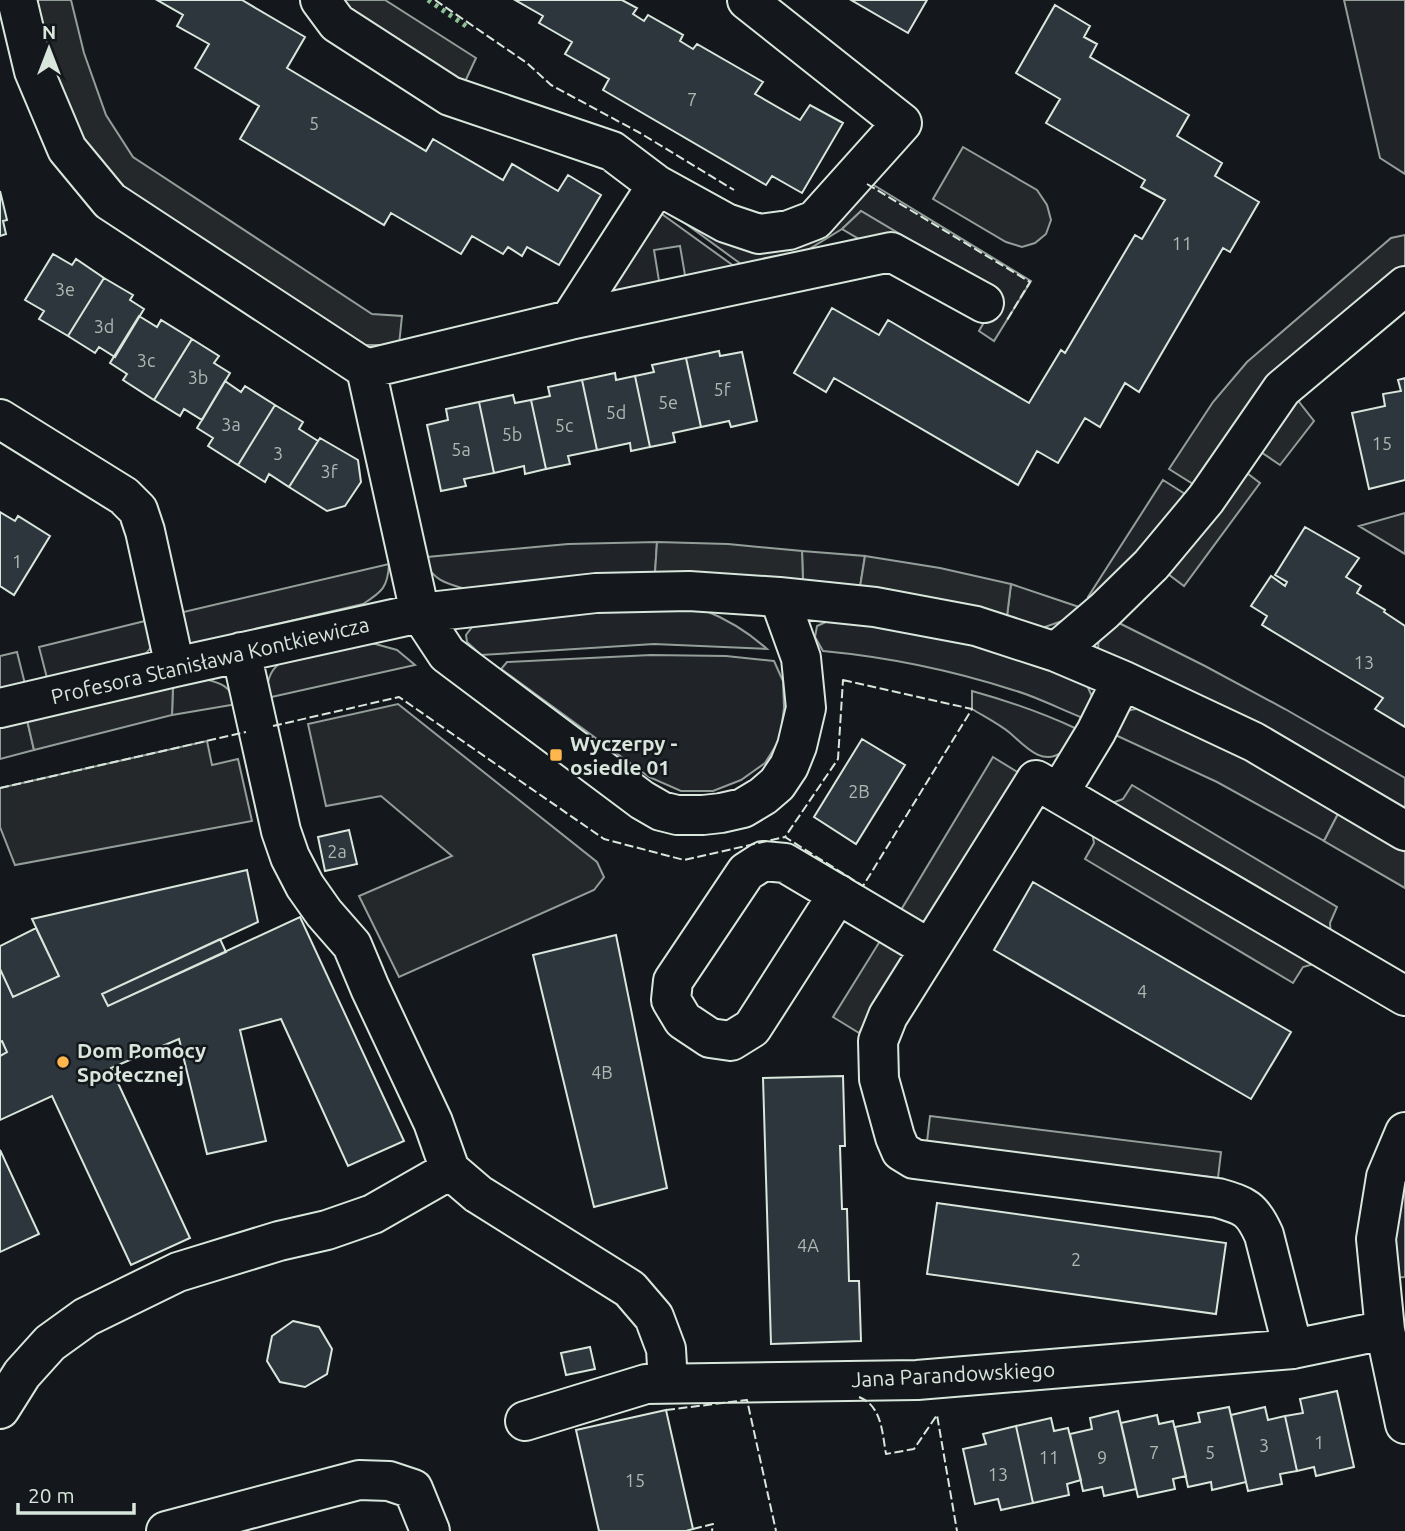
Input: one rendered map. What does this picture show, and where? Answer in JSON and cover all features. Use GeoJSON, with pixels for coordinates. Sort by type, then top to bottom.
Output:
{"type":"FeatureCollection","features":[{"type":"Feature","properties":{"kind":"street"},"geometry":{"type":"LineString","coordinates":[[17,0],[34,71],[67,149],[110,201],[366,369],[419,613],[447,654],[642,800],[661,811],[677,815],[721,813],[743,808],[777,784],[789,766],[797,746],[806,708],[801,658],[779,597]]}},
{"type":"Feature","properties":{"kind":"street"},"geometry":{"type":"LineString","coordinates":[[320,0],[337,23],[450,96],[612,151],[657,185],[726,223],[759,234],[789,230],[815,220],[902,123],[747,0]]}},
{"type":"Feature","properties":{"kind":"street"},"geometry":{"type":"LineString","coordinates":[[570,320],[657,185]]}},
{"type":"Feature","properties":{"kind":"street"},"geometry":{"type":"LineString","coordinates":[[366,369],[570,320],[891,252],[984,303]]}},
{"type":"Feature","properties":{"kind":"street"},"geometry":{"type":"LineString","coordinates":[[1056,652],[1104,611],[1151,565],[1206,499],[1282,389],[1405,286]]}},
{"type":"Feature","properties":{"kind":"street"},"geometry":{"type":"LineString","coordinates":[[0,419],[124,496],[138,510],[176,667]]}},
{"type":"Feature","properties":{"kind":"street","name":"Profesora Stanisława Kontkiewicza"},"geometry":{"type":"LineString","coordinates":[[0,708],[419,613],[596,593],[689,591],[779,597],[875,607],[976,626],[1056,652],[1254,742],[1405,831]]}},
{"type":"Feature","properties":{"kind":"street"},"geometry":{"type":"LineString","coordinates":[[241,652],[289,857],[324,914],[352,945],[433,1122],[450,1170],[478,1194],[630,1289],[654,1317],[666,1349],[668,1383]]}},
{"type":"Feature","properties":{"kind":"street"},"geometry":{"type":"LineString","coordinates":[[1059,793],[1096,732],[1122,680]]}},
{"type":"Feature","properties":{"kind":"street"},"geometry":{"type":"LineString","coordinates":[[1293,1349],[1264,1235],[1256,1217],[1241,1205],[1217,1198],[914,1159],[901,1151],[895,1138],[879,1079],[878,1041],[888,1016],[1036,780],[1405,996]]}},
{"type":"Feature","properties":{"kind":"street"},"geometry":{"type":"LineString","coordinates":[[838,894],[752,1028],[732,1041],[710,1038],[683,1020],[671,1000],[673,981],[746,872],[763,861],[785,863],[838,894],[930,949]]}},
{"type":"Feature","properties":{"kind":"street"},"geometry":{"type":"LineString","coordinates":[[1405,1132],[1385,1177],[1376,1239],[1385,1330],[1405,1424]]}},
{"type":"Feature","properties":{"kind":"street"},"geometry":{"type":"LineString","coordinates":[[0,1409],[22,1374],[50,1343],[86,1317],[178,1272],[279,1241],[327,1230],[373,1214],[450,1170]]}},
{"type":"Feature","properties":{"kind":"street","name":"Jana Parandowskiego"},"geometry":{"type":"LineString","coordinates":[[525,1421],[646,1384],[917,1380],[1293,1349],[1385,1330]]}},
{"type":"Feature","properties":{"kind":"street"},"geometry":{"type":"LineString","coordinates":[[166,1531],[359,1480],[389,1481],[413,1489],[430,1531]]}},
{"type":"Feature","properties":{"kind":"shaded area"},"geometry":{"type":"Polygon","coordinates":[[[34,0],[71,0],[84,53],[106,115],[133,157],[372,314],[402,316],[399,345],[363,345],[110,183],[87,152],[48,61],[34,0]]]}},
{"type":"Feature","properties":{"kind":"shaded area"},"geometry":{"type":"Polygon","coordinates":[[[338,0],[385,0],[476,58],[463,86],[347,13],[338,0]]]}},
{"type":"Feature","properties":{"kind":"shaded area"},"geometry":{"type":"Polygon","coordinates":[[[1344,0],[1405,0],[1405,174],[1380,158],[1344,0]]]}},
{"type":"Feature","properties":{"kind":"shaded area"},"geometry":{"type":"Polygon","coordinates":[[[963,147],[1037,190],[1047,205],[1051,220],[1046,234],[1035,243],[1022,247],[1006,242],[933,199],[963,147]]]}},
{"type":"Feature","properties":{"kind":"shaded area"},"geometry":{"type":"Polygon","coordinates":[[[872,184],[1031,281],[994,341],[979,331],[1000,294],[861,211],[842,229],[801,254],[745,267],[667,210],[718,232],[872,184]]]}},
{"type":"Feature","properties":{"kind":"shaded area"},"geometry":{"type":"Polygon","coordinates":[[[861,211],[989,287],[977,308],[842,229],[861,211]]]}},
{"type":"Feature","properties":{"kind":"shaded area"},"geometry":{"type":"Polygon","coordinates":[[[659,212],[738,269],[686,281],[680,246],[654,250],[660,287],[607,300],[632,242],[659,212]]]}},
{"type":"Feature","properties":{"kind":"shaded area"},"geometry":{"type":"Polygon","coordinates":[[[1405,235],[1405,267],[1193,484],[1169,469],[1213,402],[1247,362],[1391,238],[1405,235]]]}},
{"type":"Feature","properties":{"kind":"shaded area"},"geometry":{"type":"Polygon","coordinates":[[[1296,398],[1314,421],[1280,465],[1255,448],[1296,398]]]}},
{"type":"Feature","properties":{"kind":"shaded area"},"geometry":{"type":"Polygon","coordinates":[[[1239,467],[1260,483],[1184,586],[1164,571],[1239,467]]]}},
{"type":"Feature","properties":{"kind":"shaded area"},"geometry":{"type":"Polygon","coordinates":[[[1163,480],[1185,494],[1142,554],[1092,600],[1088,597],[1163,480]]]}},
{"type":"Feature","properties":{"kind":"shaded area"},"geometry":{"type":"Polygon","coordinates":[[[1405,513],[1405,554],[1359,526],[1405,513]]]}},
{"type":"Feature","properties":{"kind":"shaded area"},"geometry":{"type":"Polygon","coordinates":[[[657,542],[655,573],[465,589],[441,580],[423,562],[427,557],[568,544],[657,542]]]}},
{"type":"Feature","properties":{"kind":"shaded area"},"geometry":{"type":"Polygon","coordinates":[[[657,542],[728,544],[802,551],[803,582],[655,573],[657,542]]]}},
{"type":"Feature","properties":{"kind":"shaded area"},"geometry":{"type":"Polygon","coordinates":[[[802,551],[865,556],[860,587],[803,582],[802,551]]]}},
{"type":"Feature","properties":{"kind":"shaded area"},"geometry":{"type":"Polygon","coordinates":[[[865,556],[940,568],[1011,584],[1007,616],[937,599],[860,587],[865,556]]]}},
{"type":"Feature","properties":{"kind":"shaded area"},"geometry":{"type":"Polygon","coordinates":[[[389,564],[383,588],[363,604],[192,644],[180,637],[175,614],[389,564]]]}},
{"type":"Feature","properties":{"kind":"shaded area"},"geometry":{"type":"Polygon","coordinates":[[[1011,584],[1082,608],[1071,618],[1042,628],[1007,616],[1011,584]]]}},
{"type":"Feature","properties":{"kind":"shaded area"},"geometry":{"type":"Polygon","coordinates":[[[592,610],[704,610],[737,626],[767,649],[654,644],[481,655],[467,642],[466,635],[476,622],[592,610]]]}},
{"type":"Feature","properties":{"kind":"shaded area"},"geometry":{"type":"Polygon","coordinates":[[[1111,619],[1285,709],[1405,778],[1405,811],[1098,651],[1099,629],[1111,619]]]}},
{"type":"Feature","properties":{"kind":"shaded area"},"geometry":{"type":"Polygon","coordinates":[[[149,620],[155,642],[144,656],[47,678],[39,647],[149,620]]]}},
{"type":"Feature","properties":{"kind":"shaded area"},"geometry":{"type":"Polygon","coordinates":[[[828,621],[919,631],[1010,653],[1086,683],[1094,701],[1083,718],[1022,693],[943,670],[823,651],[815,637],[817,626],[828,621]]]}},
{"type":"Feature","properties":{"kind":"shaded area"},"geometry":{"type":"Polygon","coordinates":[[[361,640],[397,650],[415,665],[267,698],[270,676],[280,663],[296,656],[361,640]]]}},
{"type":"Feature","properties":{"kind":"shaded area"},"geometry":{"type":"Polygon","coordinates":[[[17,652],[25,684],[0,690],[0,656],[17,652]]]}},
{"type":"Feature","properties":{"kind":"shaded area"},"geometry":{"type":"Polygon","coordinates":[[[651,655],[726,656],[774,661],[783,681],[784,708],[780,739],[765,763],[741,780],[713,791],[681,791],[649,777],[501,669],[507,662],[651,655]]]}},
{"type":"Feature","properties":{"kind":"shaded area"},"geometry":{"type":"Polygon","coordinates":[[[201,678],[223,685],[231,692],[237,704],[172,715],[173,685],[201,678]]]}},
{"type":"Feature","properties":{"kind":"shaded area"},"geometry":{"type":"Polygon","coordinates":[[[173,685],[172,715],[34,750],[27,720],[173,685]]]}},
{"type":"Feature","properties":{"kind":"shaded area"},"geometry":{"type":"Polygon","coordinates":[[[972,691],[1077,729],[1062,752],[1055,756],[1040,756],[972,709],[972,691]]]}},
{"type":"Feature","properties":{"kind":"shaded area"},"geometry":{"type":"Polygon","coordinates":[[[398,704],[597,862],[604,877],[594,890],[399,977],[359,896],[452,856],[381,796],[326,806],[308,724],[398,704]]]}},
{"type":"Feature","properties":{"kind":"shaded area"},"geometry":{"type":"Polygon","coordinates":[[[1140,708],[1240,754],[1339,812],[1324,841],[1217,782],[1111,733],[1122,712],[1140,708]]]}},
{"type":"Feature","properties":{"kind":"shaded area"},"geometry":{"type":"Polygon","coordinates":[[[27,720],[34,750],[0,759],[0,727],[27,720]]]}},
{"type":"Feature","properties":{"kind":"shaded area"},"geometry":{"type":"Polygon","coordinates":[[[207,741],[212,765],[238,759],[252,821],[15,865],[0,827],[0,788],[207,741]]]}},
{"type":"Feature","properties":{"kind":"shaded area"},"geometry":{"type":"Polygon","coordinates":[[[993,757],[1019,773],[927,925],[901,910],[993,757]]]}},
{"type":"Feature","properties":{"kind":"shaded area"},"geometry":{"type":"Polygon","coordinates":[[[1132,785],[1337,907],[1330,923],[1331,936],[1112,803],[1123,799],[1132,785]]]}},
{"type":"Feature","properties":{"kind":"shaded area"},"geometry":{"type":"Polygon","coordinates":[[[1339,812],[1405,852],[1405,888],[1324,841],[1339,812]]]}},
{"type":"Feature","properties":{"kind":"shaded area"},"geometry":{"type":"Polygon","coordinates":[[[1092,832],[1314,964],[1303,967],[1293,983],[1085,859],[1094,843],[1092,832]]]}},
{"type":"Feature","properties":{"kind":"shaded area"},"geometry":{"type":"Polygon","coordinates":[[[880,941],[906,957],[859,1033],[833,1017],[880,941]]]}},
{"type":"Feature","properties":{"kind":"shaded area"},"geometry":{"type":"Polygon","coordinates":[[[930,1116],[1221,1152],[1218,1178],[927,1142],[930,1116]]]}},
{"type":"Feature","properties":{"kind":"shaded area"},"geometry":{"type":"Polygon","coordinates":[[[1405,1169],[1405,1277],[1392,1278],[1391,1225],[1405,1169]]]}},
{"type":"Feature","properties":{"kind":"building"},"geometry":{"type":"Polygon","coordinates":[[[157,0],[242,0],[305,37],[287,68],[426,151],[433,139],[503,180],[512,164],[558,191],[568,175],[601,195],[559,265],[527,247],[522,256],[508,247],[503,254],[472,236],[461,254],[391,213],[384,225],[240,139],[259,106],[195,68],[209,44],[177,26],[183,15],[157,0]]]}},
{"type":"Feature","properties":{"kind":"building"},"geometry":{"type":"Polygon","coordinates":[[[515,0],[622,0],[637,8],[633,14],[644,21],[648,15],[683,35],[680,41],[693,49],[697,44],[763,82],[755,94],[800,120],[810,105],[843,123],[802,193],[772,176],[766,185],[603,90],[609,79],[565,54],[572,42],[539,23],[543,16],[515,0]]]}},
{"type":"Feature","properties":{"kind":"building"},"geometry":{"type":"Polygon","coordinates":[[[851,0],[927,0],[908,33],[851,0]]]}},
{"type":"Feature","properties":{"kind":"building"},"geometry":{"type":"Polygon","coordinates":[[[1055,5],[1090,26],[1084,37],[1097,44],[1090,57],[1189,115],[1177,136],[1222,163],[1215,176],[1259,202],[1230,252],[1223,248],[1139,392],[1125,383],[1100,427],[1085,418],[1058,463],[1037,451],[1018,485],[834,378],[826,392],[794,373],[832,308],[879,335],[888,320],[1029,403],[1061,350],[1065,353],[1135,235],[1142,239],[1165,200],[1141,187],[1145,180],[1046,123],[1060,99],[1016,73],[1055,5]]]}},
{"type":"Feature","properties":{"kind":"building"},"geometry":{"type":"Polygon","coordinates":[[[0,191],[7,220],[3,221],[6,234],[0,236],[0,191]]]}},
{"type":"Feature","properties":{"kind":"building"},"geometry":{"type":"Polygon","coordinates":[[[53,254],[72,265],[76,259],[104,278],[68,336],[39,319],[44,311],[25,300],[53,254]]]}},
{"type":"Feature","properties":{"kind":"building"},"geometry":{"type":"Polygon","coordinates":[[[104,278],[133,295],[130,300],[144,309],[115,357],[99,347],[95,353],[68,336],[104,278]]]}},
{"type":"Feature","properties":{"kind":"building"},"geometry":{"type":"Polygon","coordinates":[[[139,316],[157,327],[161,320],[192,339],[154,400],[123,380],[127,374],[110,363],[139,316]]]}},
{"type":"Feature","properties":{"kind":"building"},"geometry":{"type":"Polygon","coordinates":[[[192,339],[219,356],[214,363],[230,373],[202,420],[184,409],[180,416],[154,400],[192,339]]]}},
{"type":"Feature","properties":{"kind":"building"},"geometry":{"type":"Polygon","coordinates":[[[719,351],[720,356],[742,352],[757,421],[731,427],[729,421],[701,427],[686,358],[719,351]]]}},
{"type":"Feature","properties":{"kind":"building"},"geometry":{"type":"Polygon","coordinates":[[[686,358],[701,427],[673,433],[675,442],[650,447],[635,376],[654,372],[652,365],[686,358]]]}},
{"type":"Feature","properties":{"kind":"building"},"geometry":{"type":"Polygon","coordinates":[[[615,373],[616,380],[635,376],[650,447],[631,451],[630,443],[597,450],[582,380],[615,373]]]}},
{"type":"Feature","properties":{"kind":"building"},"geometry":{"type":"Polygon","coordinates":[[[1405,378],[1405,480],[1369,489],[1352,413],[1385,406],[1383,394],[1401,391],[1398,380],[1405,378]]]}},
{"type":"Feature","properties":{"kind":"building"},"geometry":{"type":"Polygon","coordinates":[[[582,380],[597,450],[568,456],[570,464],[546,469],[531,400],[550,396],[548,387],[582,380]]]}},
{"type":"Feature","properties":{"kind":"building"},"geometry":{"type":"Polygon","coordinates":[[[225,381],[241,392],[245,386],[275,405],[238,465],[208,446],[213,438],[197,428],[225,381]]]}},
{"type":"Feature","properties":{"kind":"building"},"geometry":{"type":"Polygon","coordinates":[[[513,395],[515,403],[531,400],[546,469],[525,474],[524,466],[494,473],[479,402],[513,395]]]}},
{"type":"Feature","properties":{"kind":"building"},"geometry":{"type":"Polygon","coordinates":[[[479,402],[494,473],[464,479],[466,486],[441,491],[427,425],[448,420],[446,409],[479,402]]]}},
{"type":"Feature","properties":{"kind":"building"},"geometry":{"type":"Polygon","coordinates":[[[275,405],[303,422],[299,429],[318,441],[289,487],[269,474],[265,482],[238,465],[275,405]]]}},
{"type":"Feature","properties":{"kind":"building"},"geometry":{"type":"Polygon","coordinates":[[[320,438],[358,460],[361,482],[345,506],[327,511],[289,487],[320,438]]]}},
{"type":"Feature","properties":{"kind":"building"},"geometry":{"type":"Polygon","coordinates":[[[0,512],[15,521],[18,516],[50,536],[14,595],[0,586],[0,512]]]}},
{"type":"Feature","properties":{"kind":"building"},"geometry":{"type":"Polygon","coordinates":[[[1305,527],[1359,558],[1346,577],[1361,586],[1357,593],[1405,626],[1405,727],[1375,709],[1383,698],[1262,625],[1267,616],[1251,606],[1271,576],[1285,586],[1287,582],[1275,575],[1305,527]]]}},
{"type":"Feature","properties":{"kind":"building"},"geometry":{"type":"Polygon","coordinates":[[[862,739],[905,765],[856,844],[814,817],[862,739]]]}},
{"type":"Feature","properties":{"kind":"building"},"geometry":{"type":"Polygon","coordinates":[[[349,830],[357,864],[325,871],[318,837],[349,830]]]}},
{"type":"Feature","properties":{"kind":"building","name":"Dom Pomocy Społecznej"},"geometry":{"type":"Polygon","coordinates":[[[247,870],[258,922],[102,994],[108,1006],[300,917],[404,1141],[348,1166],[281,1019],[240,1030],[266,1141],[207,1154],[179,1039],[111,1068],[190,1238],[131,1265],[52,1096],[0,1120],[0,1056],[7,1052],[2,1041],[0,1042],[0,969],[13,997],[59,976],[32,919],[247,870]]]}},
{"type":"Feature","properties":{"kind":"building"},"geometry":{"type":"Polygon","coordinates":[[[1033,882],[1291,1032],[1251,1099],[994,950],[1033,882]]]}},
{"type":"Feature","properties":{"kind":"building"},"geometry":{"type":"Polygon","coordinates":[[[36,928],[59,976],[13,997],[0,969],[0,946],[36,928]]]}},
{"type":"Feature","properties":{"kind":"building"},"geometry":{"type":"Polygon","coordinates":[[[616,935],[667,1188],[594,1207],[533,955],[616,935]]]}},
{"type":"Feature","properties":{"kind":"building"},"geometry":{"type":"Polygon","coordinates":[[[220,939],[226,952],[108,1006],[102,994],[220,939]]]}},
{"type":"Feature","properties":{"kind":"building"},"geometry":{"type":"Polygon","coordinates":[[[2,1041],[7,1052],[0,1056],[0,1042],[2,1041]]]}},
{"type":"Feature","properties":{"kind":"building"},"geometry":{"type":"Polygon","coordinates":[[[843,1076],[845,1146],[840,1146],[842,1209],[847,1209],[849,1281],[859,1281],[861,1341],[771,1344],[763,1078],[843,1076]]]}},
{"type":"Feature","properties":{"kind":"building"},"geometry":{"type":"Polygon","coordinates":[[[0,1150],[39,1234],[0,1252],[0,1150]]]}},
{"type":"Feature","properties":{"kind":"building"},"geometry":{"type":"Polygon","coordinates":[[[937,1203],[1226,1243],[1216,1314],[927,1274],[937,1203]]]}},
{"type":"Feature","properties":{"kind":"building"},"geometry":{"type":"Polygon","coordinates":[[[293,1321],[319,1327],[332,1349],[327,1374],[305,1387],[280,1382],[267,1361],[272,1336],[293,1321]]]}},
{"type":"Feature","properties":{"kind":"building"},"geometry":{"type":"Polygon","coordinates":[[[590,1347],[595,1369],[566,1375],[561,1353],[590,1347]]]}},
{"type":"Feature","properties":{"kind":"building"},"geometry":{"type":"Polygon","coordinates":[[[1337,1391],[1354,1467],[1316,1476],[1314,1467],[1297,1471],[1285,1416],[1303,1413],[1300,1399],[1337,1391]]]}},
{"type":"Feature","properties":{"kind":"building"},"geometry":{"type":"Polygon","coordinates":[[[1229,1407],[1246,1482],[1212,1490],[1211,1482],[1188,1487],[1175,1427],[1200,1422],[1198,1413],[1229,1407]]]}},
{"type":"Feature","properties":{"kind":"building"},"geometry":{"type":"Polygon","coordinates":[[[1265,1407],[1268,1420],[1285,1416],[1297,1471],[1280,1474],[1282,1484],[1248,1491],[1231,1415],[1265,1407]]]}},
{"type":"Feature","properties":{"kind":"building"},"geometry":{"type":"Polygon","coordinates":[[[666,1410],[693,1529],[599,1531],[576,1430],[666,1410]]]}},
{"type":"Feature","properties":{"kind":"building"},"geometry":{"type":"Polygon","coordinates":[[[1118,1411],[1136,1489],[1104,1496],[1102,1487],[1083,1491],[1070,1434],[1092,1429],[1090,1418],[1118,1411]]]}},
{"type":"Feature","properties":{"kind":"building"},"geometry":{"type":"Polygon","coordinates":[[[1157,1415],[1159,1424],[1173,1421],[1186,1476],[1173,1479],[1175,1489],[1138,1497],[1121,1423],[1157,1415]]]}},
{"type":"Feature","properties":{"kind":"building"},"geometry":{"type":"Polygon","coordinates":[[[1051,1418],[1054,1431],[1068,1428],[1081,1480],[1067,1484],[1069,1495],[1033,1503],[1016,1426],[1051,1418]]]}},
{"type":"Feature","properties":{"kind":"building"},"geometry":{"type":"Polygon","coordinates":[[[1016,1426],[1033,1503],[1001,1510],[998,1499],[975,1504],[963,1449],[986,1444],[983,1434],[1016,1426]]]}},
{"type":"Feature","properties":{"kind":"hedge"},"geometry":{"type":"LineString","coordinates":[[428,0],[469,28]]}},
{"type":"Feature","properties":{"kind":"fence"},"geometry":{"type":"LineString","coordinates":[[435,0],[527,63],[551,85],[640,133],[734,190]]}},
{"type":"Feature","properties":{"kind":"fence"},"geometry":{"type":"LineString","coordinates":[[867,184],[1030,282],[1007,320]]}},
{"type":"Feature","properties":{"kind":"fence"},"geometry":{"type":"LineString","coordinates":[[843,680],[972,709],[863,886],[785,837],[838,759],[843,680]]}},
{"type":"Feature","properties":{"kind":"fence"},"geometry":{"type":"LineString","coordinates":[[273,726],[399,697],[604,839],[684,860],[785,837]]}},
{"type":"Feature","properties":{"kind":"fence"},"geometry":{"type":"LineString","coordinates":[[0,788],[246,732]]}},
{"type":"Feature","properties":{"kind":"fence"},"geometry":{"type":"LineString","coordinates":[[859,1397],[867,1401],[877,1413],[886,1454],[914,1449],[937,1415],[957,1531]]}},
{"type":"Feature","properties":{"kind":"fence"},"geometry":{"type":"LineString","coordinates":[[666,1410],[747,1400],[776,1531]]}},
{"type":"Feature","properties":{"kind":"fence"},"geometry":{"type":"LineString","coordinates":[[693,1529],[713,1524],[712,1531]]}},
{"type":"Feature","properties":{"kind":"place","name":"Wyczerpy - osiedle 01"},"geometry":{"type":"Point","coordinates":[556,755]}},
{"type":"Feature","properties":{"kind":"place","name":"Dom Pomocy Społecznej"},"geometry":{"type":"Point","coordinates":[63,1062]}}]}
